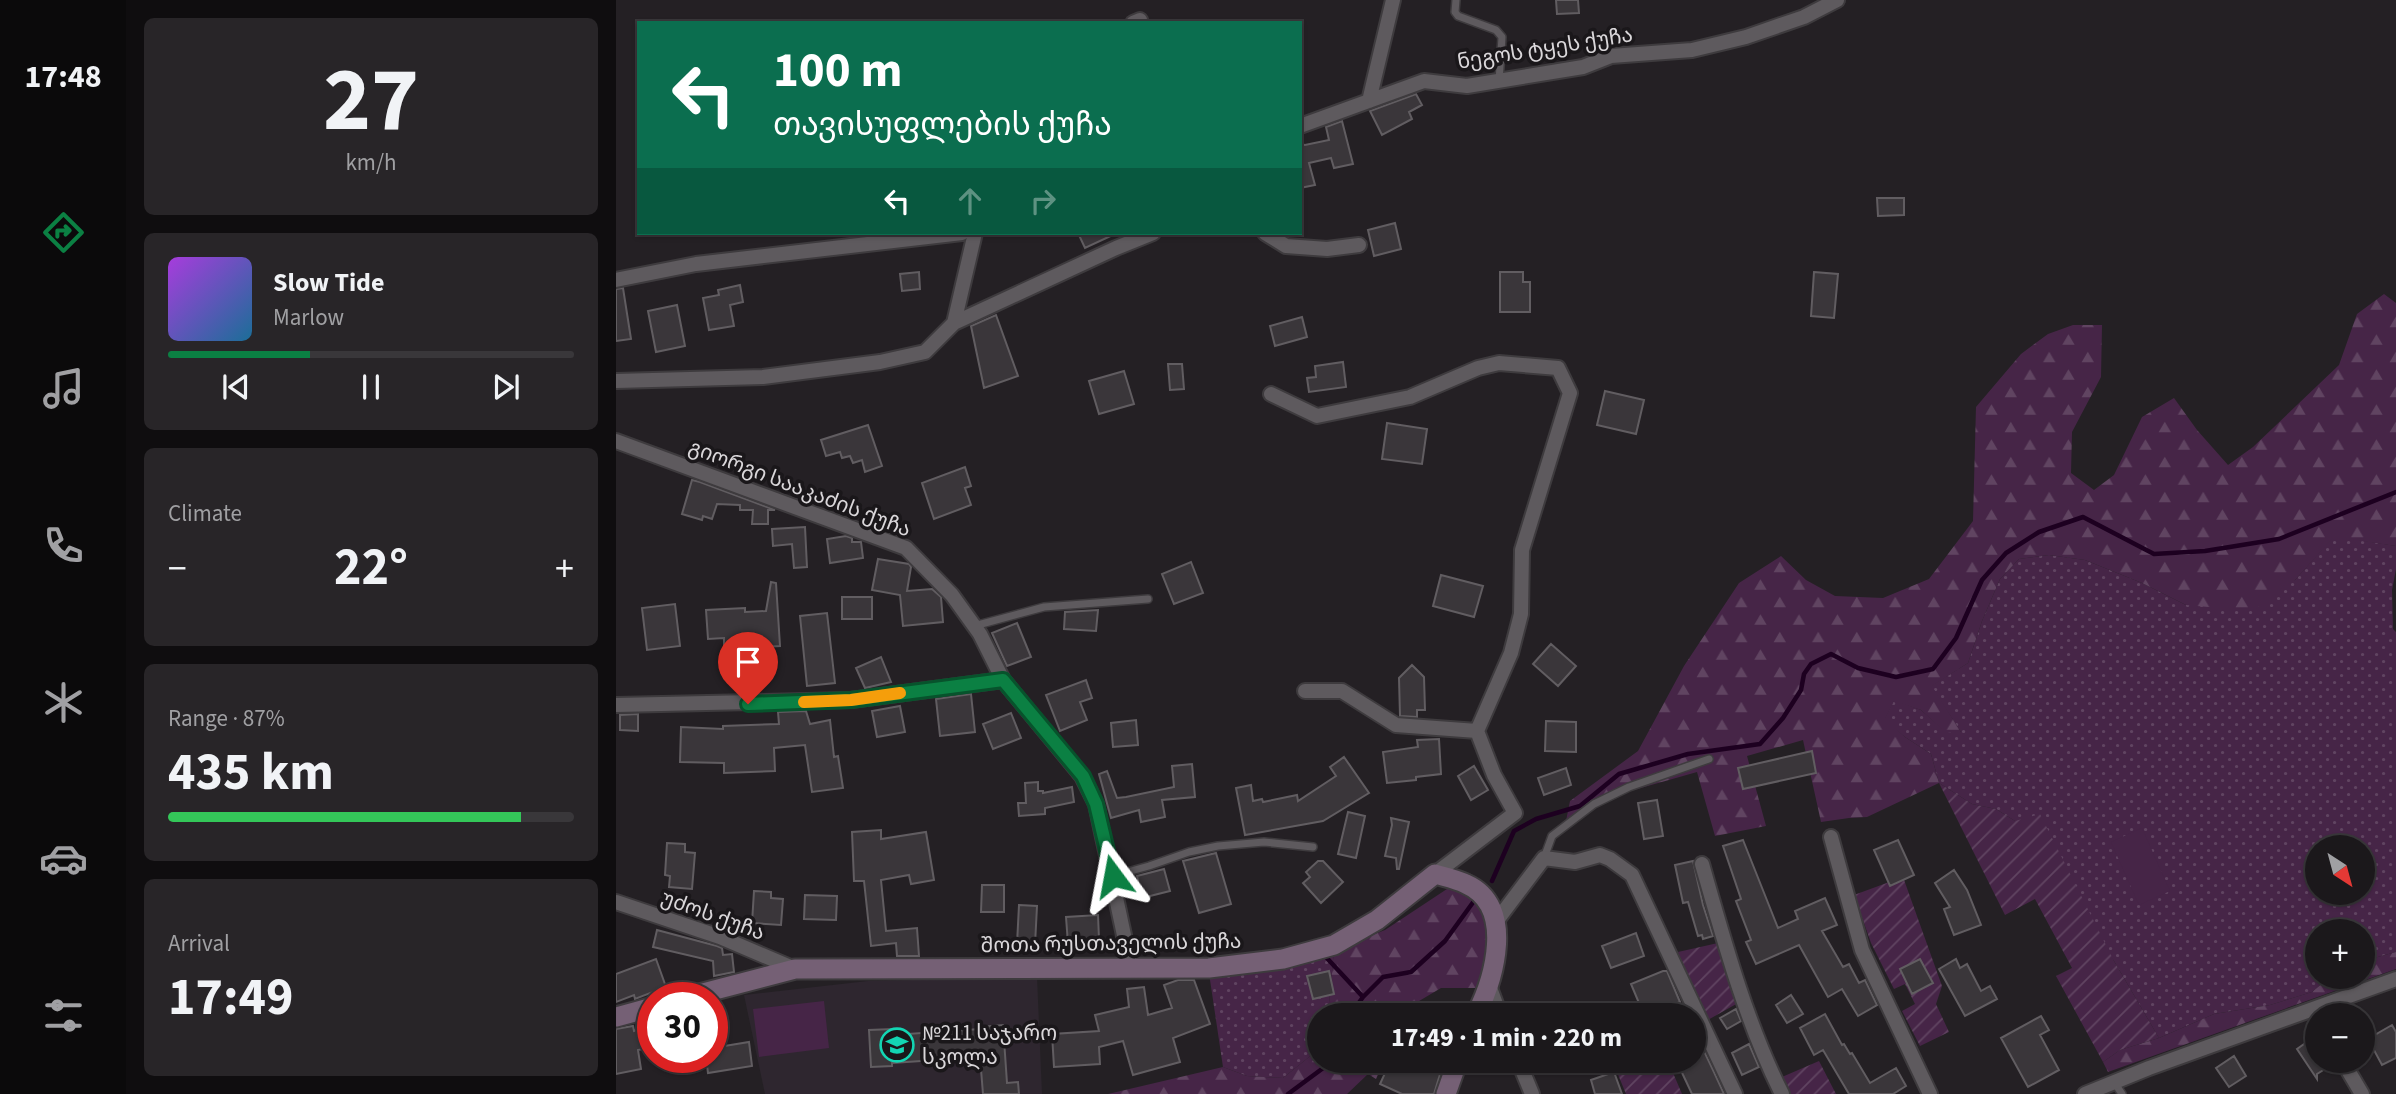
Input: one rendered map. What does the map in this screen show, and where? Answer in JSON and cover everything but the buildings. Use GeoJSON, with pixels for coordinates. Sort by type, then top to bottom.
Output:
{"type":"FeatureCollection","features":[{"type":"Feature","properties":{"kind":"street"},"geometry":{"type":"LineString","coordinates":[[1369,101],[1393,0]]}},
{"type":"Feature","properties":{"kind":"street","name":"ნეგოს ტყეს ქუჩა"},"geometry":{"type":"LineString","coordinates":[[1302,125],[1424,81],[1467,86],[1583,66],[1611,55],[1692,50],[1746,37],[1804,17],[1837,0]]}},
{"type":"Feature","properties":{"kind":"street"},"geometry":{"type":"LineString","coordinates":[[616,281],[696,264],[945,235]]}},
{"type":"Feature","properties":{"kind":"street"},"geometry":{"type":"LineString","coordinates":[[954,323],[975,235]]}},
{"type":"Feature","properties":{"kind":"street"},"geometry":{"type":"LineString","coordinates":[[1116,248],[1127,235]]}},
{"type":"Feature","properties":{"kind":"street"},"geometry":{"type":"LineString","coordinates":[[616,381],[763,377],[880,362],[925,352],[954,323],[1148,235]]}},
{"type":"Feature","properties":{"kind":"street"},"geometry":{"type":"LineString","coordinates":[[1268,235],[1286,246],[1327,249],[1359,245]]}},
{"type":"Feature","properties":{"kind":"street"},"geometry":{"type":"LineString","coordinates":[[1271,394],[1317,416],[1410,397],[1478,368],[1499,363],[1559,368],[1570,393],[1522,550],[1521,614],[1511,653],[1478,731],[1494,775],[1515,813],[1435,874]]}},
{"type":"Feature","properties":{"kind":"street","name":"გიორგი სააკაძის ქუჩა"},"geometry":{"type":"LineString","coordinates":[[616,440],[906,548],[952,595],[974,626],[1003,680],[1083,776],[1096,804],[1131,968]]}},
{"type":"Feature","properties":{"kind":"street"},"geometry":{"type":"LineString","coordinates":[[616,705],[722,705],[851,700],[1003,680]]}},
{"type":"Feature","properties":{"kind":"street"},"geometry":{"type":"LineString","coordinates":[[1305,691],[1342,691],[1396,725],[1478,731]]}},
{"type":"Feature","properties":{"kind":"street"},"geometry":{"type":"LineString","coordinates":[[1831,837],[1862,950],[1930,1094]]}},
{"type":"Feature","properties":{"kind":"street"},"geometry":{"type":"LineString","coordinates":[[1495,923],[1544,858],[1575,862],[1600,855],[1610,859],[1632,875],[1735,1094]]}},
{"type":"Feature","properties":{"kind":"street"},"geometry":{"type":"LineString","coordinates":[[1702,864],[1723,938],[1782,1094]]}},
{"type":"Feature","properties":{"kind":"street"},"geometry":{"type":"LineString","coordinates":[[1435,874],[1467,884],[1479,893],[1490,907],[1498,947],[1490,988],[1482,1003]]}},
{"type":"Feature","properties":{"kind":"street","name":"შოთა რუსთაველის ქუჩა"},"geometry":{"type":"LineString","coordinates":[[728,987],[795,969],[1209,968],[1283,959],[1334,945],[1377,920],[1435,874]]}},
{"type":"Feature","properties":{"kind":"street","name":"უძოს ქუჩა"},"geometry":{"type":"LineString","coordinates":[[616,902],[720,937],[795,969]]}},
{"type":"Feature","properties":{"kind":"street"},"geometry":{"type":"LineString","coordinates":[[2340,1003],[2396,979]]}},
{"type":"Feature","properties":{"kind":"street"},"geometry":{"type":"LineString","coordinates":[[1490,988],[1496,1003]]}},
{"type":"Feature","properties":{"kind":"street"},"geometry":{"type":"LineString","coordinates":[[616,1017],[637,1011]]}},
{"type":"Feature","properties":{"kind":"street"},"geometry":{"type":"LineString","coordinates":[[2085,1094],[2118,1088],[2305,1018]]}},
{"type":"Feature","properties":{"kind":"street"},"geometry":{"type":"LineString","coordinates":[[1446,1094],[1453,1073]]}},
{"type":"Feature","properties":{"kind":"street"},"geometry":{"type":"LineString","coordinates":[[1523,1073],[1532,1094]]}},
{"type":"Feature","properties":{"kind":"street"},"geometry":{"type":"LineString","coordinates":[[2350,1073],[2362,1094]]}},
{"type":"Feature","properties":{"kind":"lane"},"geometry":{"type":"LineString","coordinates":[[1456,0],[1455,12],[1458,16],[1496,30],[1502,37],[1499,81]]}},
{"type":"Feature","properties":{"kind":"lane"},"geometry":{"type":"LineString","coordinates":[[974,626],[1044,607],[1148,599]]}},
{"type":"Feature","properties":{"kind":"lane"},"geometry":{"type":"LineString","coordinates":[[1544,858],[1552,836],[1594,804],[1629,787],[1709,759]]}},
{"type":"Feature","properties":{"kind":"lane"},"geometry":{"type":"LineString","coordinates":[[1113,876],[1189,852],[1218,846],[1264,842],[1313,847]]}},
{"type":"Feature","properties":{"kind":"shaded area","name":"№211 საჯარო სკოლა"},"geometry":{"type":"Polygon","coordinates":[[[1037,977],[1042,1094],[765,1094],[744,995],[868,981],[1037,977]]]}},
{"type":"Feature","properties":{"kind":"green space"},"geometry":{"type":"Polygon","coordinates":[[[2384,294],[2396,303],[2396,546],[2334,537],[2295,580],[2253,611],[2186,605],[2142,583],[2085,560],[2049,555],[2019,559],[2000,579],[1968,663],[1932,686],[1961,732],[1946,733],[1921,710],[1894,701],[1885,719],[1905,737],[1931,754],[1939,783],[1867,817],[1821,822],[1803,740],[1747,756],[1766,826],[1715,836],[1697,772],[1616,795],[1588,811],[1564,831],[1570,801],[1638,751],[1684,666],[1739,583],[1781,556],[1806,580],[1835,596],[1883,598],[1929,579],[1973,521],[1976,407],[2021,354],[2048,334],[2073,325],[2102,325],[2101,377],[2072,432],[2071,473],[2094,490],[2114,475],[2142,417],[2174,398],[2197,430],[2228,465],[2253,447],[2339,365],[2357,314],[2384,294]]]}},
{"type":"Feature","properties":{"kind":"green space"},"geometry":{"type":"Polygon","coordinates":[[[2334,536],[2396,546],[2392,590],[2393,629],[2396,632],[2396,952],[2375,958],[2375,919],[2305,919],[2305,989],[2316,989],[2312,992],[2270,1005],[2214,1014],[2159,1038],[2114,961],[2015,821],[1996,809],[1972,804],[1939,783],[1931,754],[1884,720],[1894,700],[1921,710],[1946,732],[1961,732],[1931,686],[1968,663],[2000,579],[2019,559],[2049,555],[2085,560],[2142,583],[2186,605],[2295,580],[2334,536]]]}},
{"type":"Feature","properties":{"kind":"green space"},"geometry":{"type":"Polygon","coordinates":[[[1939,783],[1972,804],[1996,809],[2015,821],[2040,814],[2114,961],[2159,1038],[2120,1050],[2103,1062],[2056,976],[2072,968],[2035,899],[2005,915],[1939,783]]]}},
{"type":"Feature","properties":{"kind":"green space"},"geometry":{"type":"Polygon","coordinates":[[[2142,828],[2170,891],[2139,905],[2111,842],[2142,828]]]}},
{"type":"Feature","properties":{"kind":"green space"},"geometry":{"type":"Polygon","coordinates":[[[1903,877],[1942,986],[1936,1004],[1949,1032],[1920,1046],[1902,1011],[1915,1004],[1905,984],[1894,989],[1871,943],[1854,895],[1903,877]]]}},
{"type":"Feature","properties":{"kind":"green space"},"geometry":{"type":"Polygon","coordinates":[[[1450,887],[1469,889],[1493,927],[1481,988],[1441,988],[1416,1003],[1329,1003],[1334,950],[1385,930],[1450,887]]]}},
{"type":"Feature","properties":{"kind":"green space"},"geometry":{"type":"Polygon","coordinates":[[[1718,943],[1738,1003],[1706,1021],[1706,1003],[1699,1003],[1678,952],[1718,943]]]}},
{"type":"Feature","properties":{"kind":"green space"},"geometry":{"type":"Polygon","coordinates":[[[1334,950],[1329,1003],[1307,1003],[1307,1059],[1283,1078],[1247,1076],[1223,1067],[1209,973],[1334,950]]]}},
{"type":"Feature","properties":{"kind":"green space"},"geometry":{"type":"Polygon","coordinates":[[[2396,952],[2396,969],[2375,977],[2375,958],[2396,952]]]}},
{"type":"Feature","properties":{"kind":"green space"},"geometry":{"type":"Polygon","coordinates":[[[2316,989],[2340,989],[2108,1072],[2103,1062],[2120,1050],[2159,1038],[2214,1014],[2270,1005],[2316,989]]]}},
{"type":"Feature","properties":{"kind":"green space"},"geometry":{"type":"Polygon","coordinates":[[[824,1001],[829,1048],[759,1057],[753,1009],[824,1001]]]}},
{"type":"Feature","properties":{"kind":"green space"},"geometry":{"type":"Polygon","coordinates":[[[1307,1059],[1307,1073],[1379,1073],[1376,1079],[1368,1074],[1347,1094],[1108,1094],[1223,1067],[1247,1076],[1283,1078],[1307,1059]]]}},
{"type":"Feature","properties":{"kind":"green space"},"geometry":{"type":"Polygon","coordinates":[[[1819,1061],[1836,1094],[1791,1094],[1782,1077],[1819,1061]]]}},
{"type":"Feature","properties":{"kind":"green space"},"geometry":{"type":"Polygon","coordinates":[[[1617,1073],[1673,1073],[1682,1094],[1626,1094],[1617,1073]]]}},
{"type":"Feature","properties":{"kind":"waterway"},"geometry":{"type":"LineString","coordinates":[[1492,881],[1514,831],[1536,819],[1580,806],[1619,774],[1688,754],[1760,744],[1783,718],[1801,690],[1804,674],[1811,664],[1831,654],[1858,668],[1896,677],[1933,669],[1956,638],[1982,580],[2006,553],[2039,532],[2083,517],[2154,554],[2205,551],[2279,539],[2396,492]]}},
{"type":"Feature","properties":{"kind":"waterway"},"geometry":{"type":"LineString","coordinates":[[1359,1003],[1383,977],[1411,972],[1445,941],[1474,901]]}},
{"type":"Feature","properties":{"kind":"waterway"},"geometry":{"type":"LineString","coordinates":[[1325,956],[1363,997]]}},
{"type":"Feature","properties":{"kind":"waterway"},"geometry":{"type":"LineString","coordinates":[[1288,1094],[1316,1073]]}},
{"type":"Feature","properties":{"kind":"slow traffic"},"geometry":{"type":"LineString","coordinates":[[804,702],[851,700],[900,693]]}},
{"type":"Feature","properties":{"kind":"place","name":"№211 საჯარო სკოლა"},"geometry":{"type":"Point","coordinates":[897,1045]}},
{"type":"Feature","properties":{"kind":"route"},"geometry":{"type":"LineString","coordinates":[[748,704],[851,700],[1003,680],[1083,776],[1096,804],[1113,876]]}}]}
